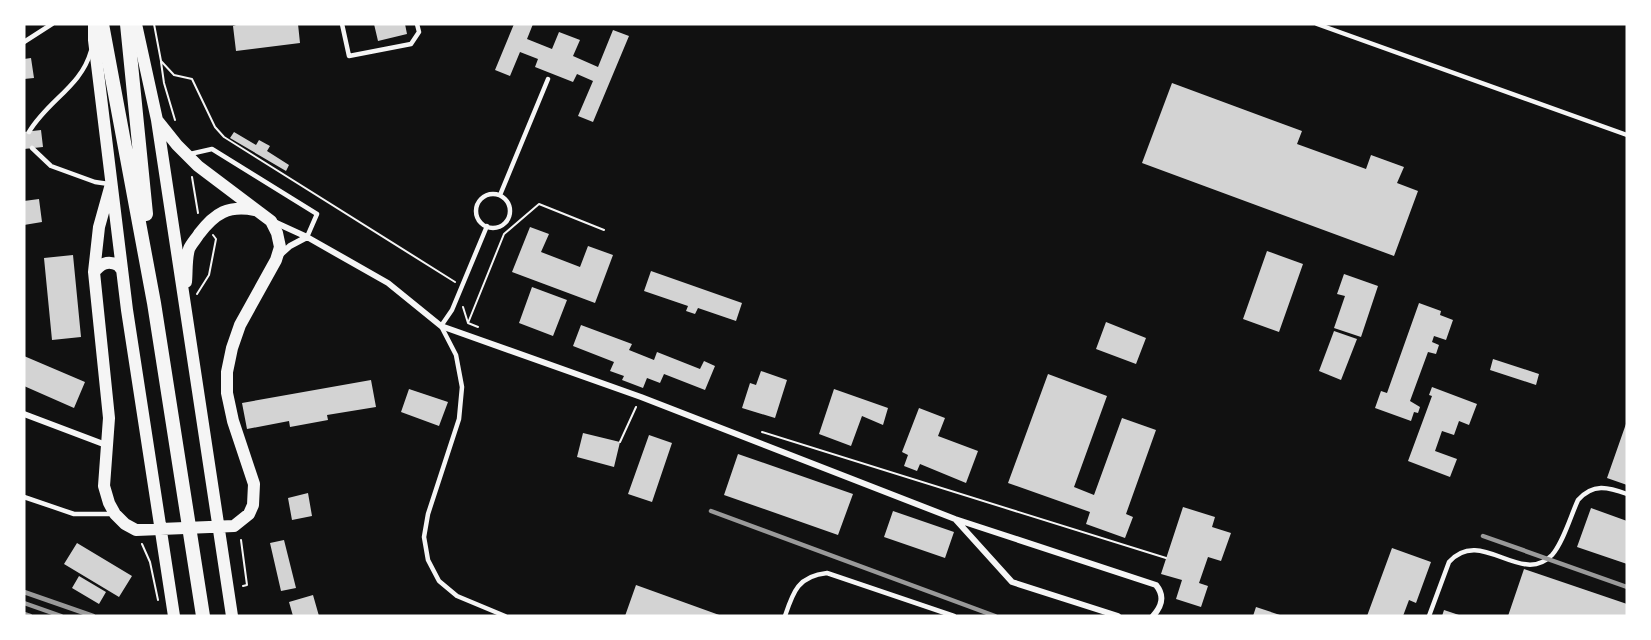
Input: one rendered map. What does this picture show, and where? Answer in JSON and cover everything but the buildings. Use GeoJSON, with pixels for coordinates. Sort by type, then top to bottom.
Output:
{"type":"FeatureCollection","features":[{"type":"Feature","properties":{"kind":"main road"},"geometry":{"type":"LineString","coordinates":[[94,24],[94,40],[127,310],[174,616]]}},
{"type":"Feature","properties":{"kind":"main road"},"geometry":{"type":"LineString","coordinates":[[102,24],[154,303],[202,616]]}},
{"type":"Feature","properties":{"kind":"main road"},"geometry":{"type":"LineString","coordinates":[[127,24],[154,303]]}},
{"type":"Feature","properties":{"kind":"main road"},"geometry":{"type":"LineString","coordinates":[[136,24],[157,120],[189,300],[232,616]]}},
{"type":"Feature","properties":{"kind":"main road"},"geometry":{"type":"LineString","coordinates":[[111,184],[99,227],[94,272],[109,418],[104,486],[109,503],[115,514],[135,530],[234,526],[249,514],[253,505],[254,484],[233,421],[227,372],[240,326],[276,260],[280,240],[271,221],[198,166],[157,120]]}},
{"type":"Feature","properties":{"kind":"main road"},"geometry":{"type":"LineString","coordinates":[[189,300],[189,247],[216,216],[242,207],[255,210]]}},
{"type":"Feature","properties":{"kind":"main road"},"geometry":{"type":"LineString","coordinates":[[94,272],[107,262],[118,265],[122,270]]}},
{"type":"Feature","properties":{"kind":"street"},"geometry":{"type":"LineString","coordinates":[[271,221],[307,237],[388,283],[441,326],[641,397],[955,519],[1155,585],[1161,592],[1162,600],[1153,616]]}},
{"type":"Feature","properties":{"kind":"street"},"geometry":{"type":"LineString","coordinates":[[276,260],[290,246],[307,237]]}},
{"type":"Feature","properties":{"kind":"street"},"geometry":{"type":"LineString","coordinates":[[24,414],[106,445]]}},
{"type":"Feature","properties":{"kind":"street"},"geometry":{"type":"LineString","coordinates":[[955,519],[1012,582],[1118,616]]}},
{"type":"Feature","properties":{"kind":"lane"},"geometry":{"type":"LineString","coordinates":[[24,42],[52,24]]}},
{"type":"Feature","properties":{"kind":"lane"},"geometry":{"type":"LineString","coordinates":[[342,24],[349,56],[411,44],[419,32],[417,24]]}},
{"type":"Feature","properties":{"kind":"lane"},"geometry":{"type":"LineString","coordinates":[[1317,24],[1627,135]]}},
{"type":"Feature","properties":{"kind":"lane"},"geometry":{"type":"LineString","coordinates":[[29,132],[37,118],[80,76],[87,65],[94,40]]}},
{"type":"Feature","properties":{"kind":"lane"},"geometry":{"type":"LineString","coordinates":[[500,195],[548,79]]}},
{"type":"Feature","properties":{"kind":"lane"},"geometry":{"type":"LineString","coordinates":[[32,148],[51,166],[95,182],[111,184]]}},
{"type":"Feature","properties":{"kind":"lane"},"geometry":{"type":"LineString","coordinates":[[187,155],[212,149],[317,214],[307,237]]}},
{"type":"Feature","properties":{"kind":"lane"},"geometry":{"type":"LineString","coordinates":[[488,194],[500,195],[509,202],[508,220],[499,227],[487,226],[478,218],[477,207],[483,197],[488,194]]}},
{"type":"Feature","properties":{"kind":"lane"},"geometry":{"type":"LineString","coordinates":[[487,226],[452,310],[441,326],[456,355],[462,387],[459,419],[428,514],[424,537],[428,560],[439,581],[457,596],[505,616]]}},
{"type":"Feature","properties":{"kind":"lane"},"geometry":{"type":"LineString","coordinates":[[1429,616],[1449,562],[1455,555],[1473,549],[1520,564],[1538,564],[1553,554],[1578,500],[1584,494],[1599,487],[1608,487],[1627,494]]}},
{"type":"Feature","properties":{"kind":"lane"},"geometry":{"type":"LineString","coordinates":[[24,496],[74,514],[115,514]]}},
{"type":"Feature","properties":{"kind":"lane"},"geometry":{"type":"LineString","coordinates":[[785,616],[798,585],[816,574],[827,573],[954,616]]}},
{"type":"Feature","properties":{"kind":"path"},"geometry":{"type":"LineString","coordinates":[[154,24],[168,100],[179,128]]}},
{"type":"Feature","properties":{"kind":"path"},"geometry":{"type":"LineString","coordinates":[[161,61],[174,75],[192,79],[214,127],[224,137],[455,281],[468,323]]}},
{"type":"Feature","properties":{"kind":"path"},"geometry":{"type":"LineString","coordinates":[[187,155],[198,213],[216,239],[209,274],[189,300]]}},
{"type":"Feature","properties":{"kind":"path"},"geometry":{"type":"LineString","coordinates":[[468,323],[504,234],[539,204],[604,230]]}},
{"type":"Feature","properties":{"kind":"path"},"geometry":{"type":"LineString","coordinates":[[468,323],[478,327]]}},
{"type":"Feature","properties":{"kind":"path"},"geometry":{"type":"LineString","coordinates":[[620,442],[641,397]]}},
{"type":"Feature","properties":{"kind":"path"},"geometry":{"type":"LineString","coordinates":[[757,430],[1166,558]]}},
{"type":"Feature","properties":{"kind":"path"},"geometry":{"type":"LineString","coordinates":[[135,530],[150,562],[157,600],[161,599]]}},
{"type":"Feature","properties":{"kind":"path"},"geometry":{"type":"LineString","coordinates":[[241,540],[247,585],[243,586]]}},
{"type":"Feature","properties":{"kind":"railway"},"geometry":{"type":"LineString","coordinates":[[711,511],[995,616]]}},
{"type":"Feature","properties":{"kind":"railway"},"geometry":{"type":"LineString","coordinates":[[1483,536],[1627,587]]}},
{"type":"Feature","properties":{"kind":"railway"},"geometry":{"type":"LineString","coordinates":[[24,592],[93,616]]}},
{"type":"Feature","properties":{"kind":"railway"},"geometry":{"type":"LineString","coordinates":[[24,603],[61,616]]}},
{"type":"Feature","properties":{"kind":"railway"},"geometry":{"type":"LineString","coordinates":[[24,614],[30,616]]}}]}
